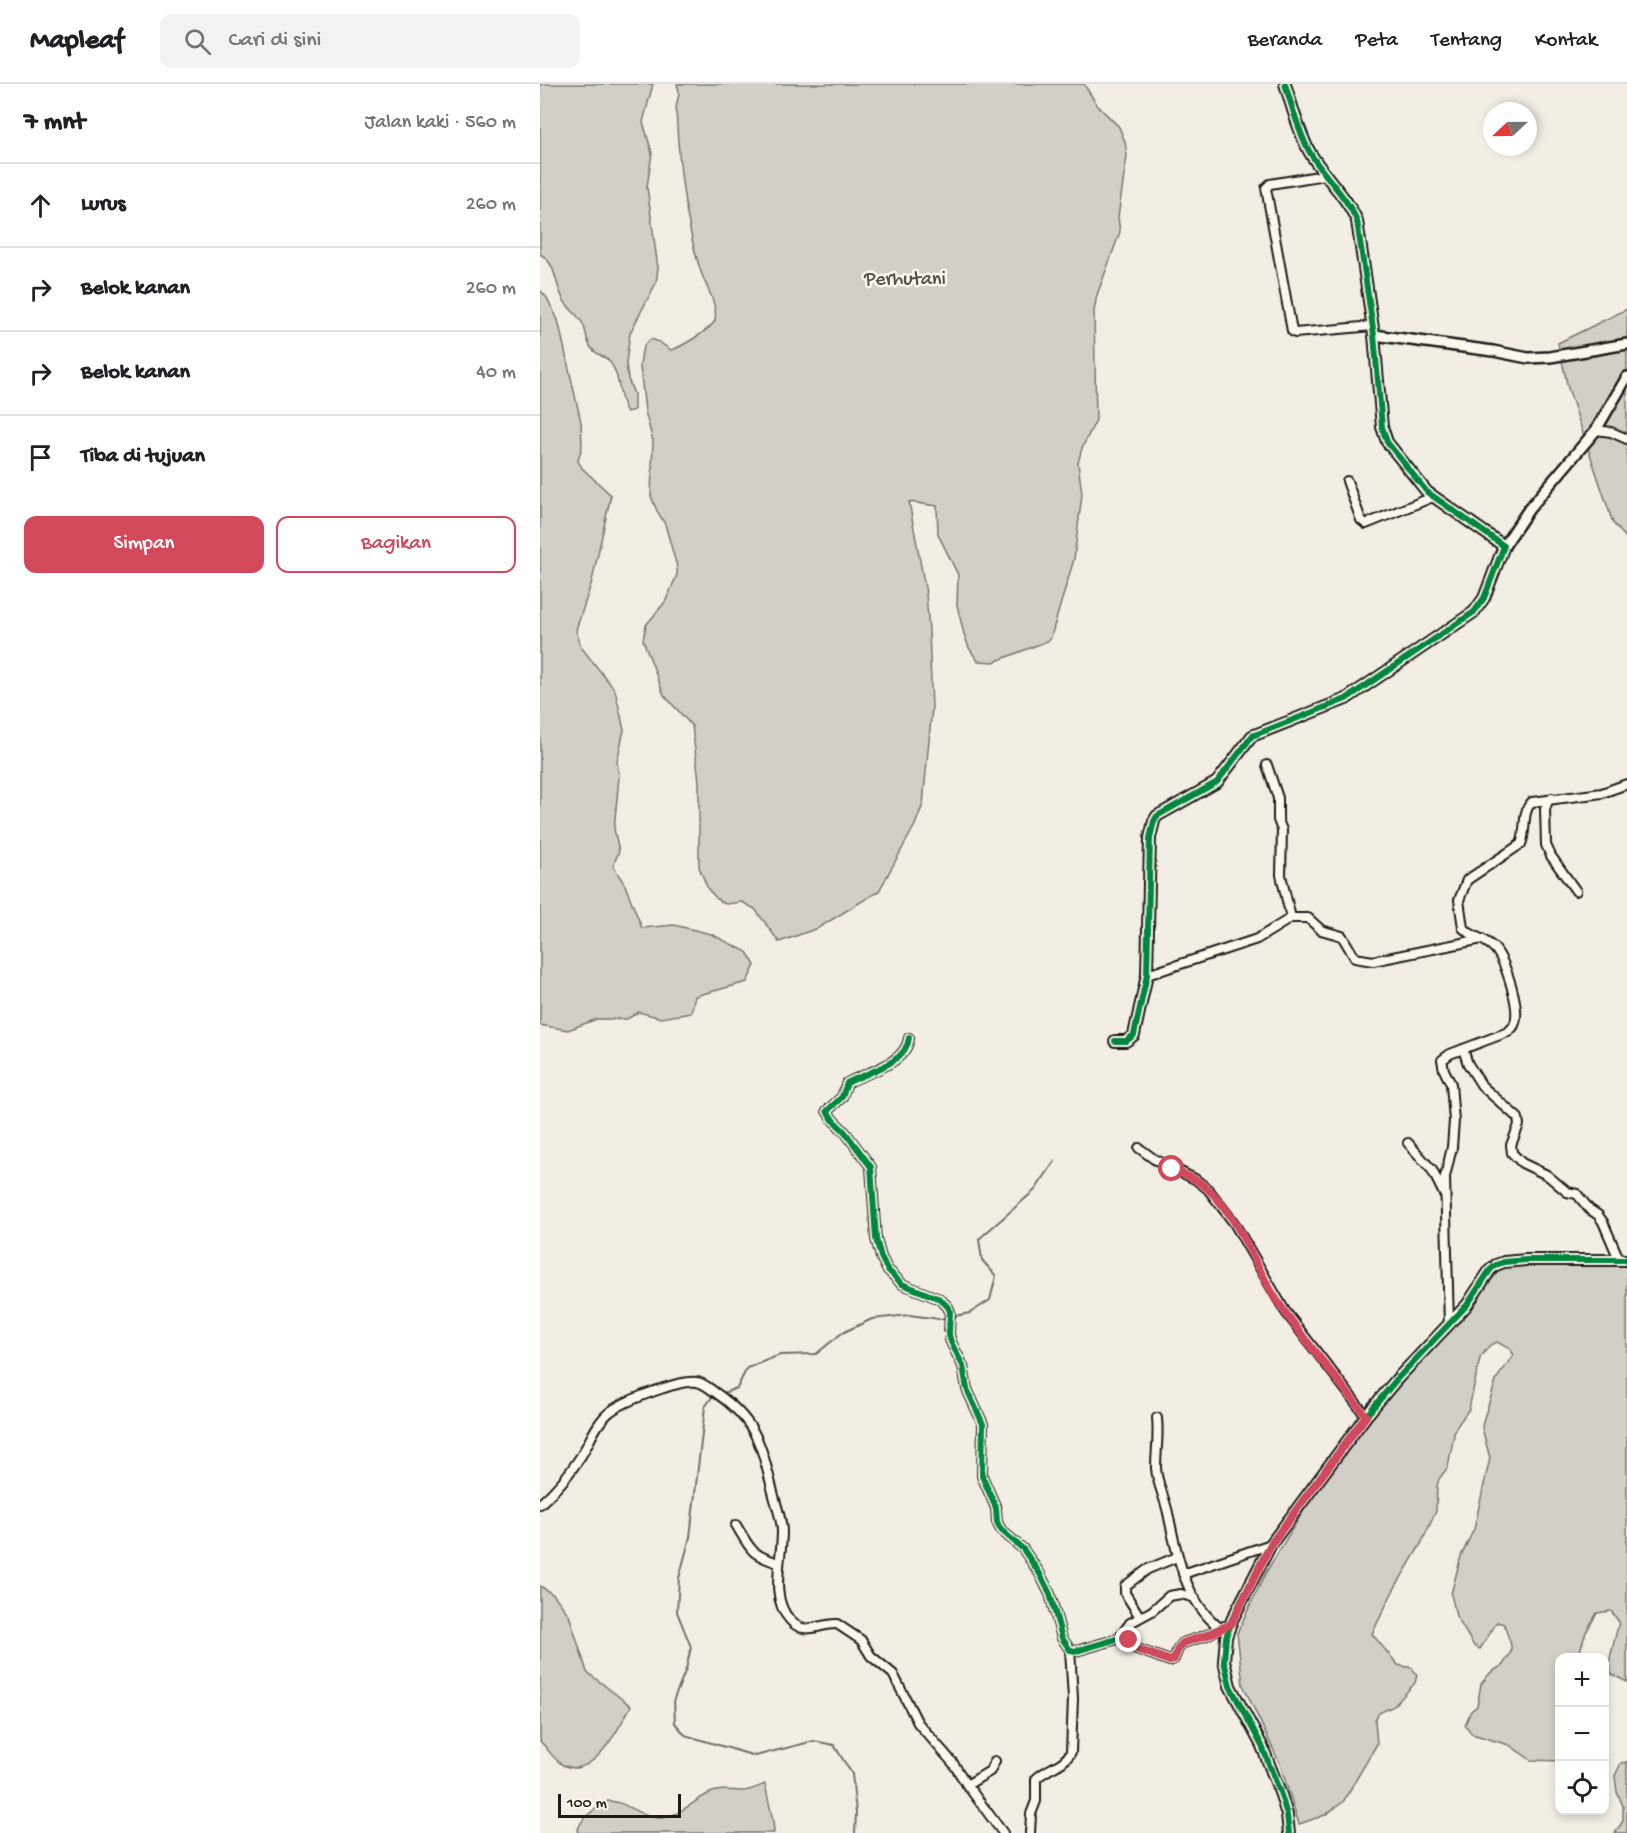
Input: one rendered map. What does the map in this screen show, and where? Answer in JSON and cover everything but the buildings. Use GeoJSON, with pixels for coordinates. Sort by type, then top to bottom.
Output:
{"type":"FeatureCollection","features":[{"type":"Feature","properties":{"kind":"street"},"geometry":{"type":"LineString","coordinates":[[1285,84],[1303,137],[1324,175],[1353,211],[1357,221],[1374,331],[1384,434],[1391,449],[1433,497],[1504,546]]}},
{"type":"Feature","properties":{"kind":"street"},"geometry":{"type":"LineString","coordinates":[[1324,175],[1270,184],[1266,188],[1292,331],[1295,333],[1374,331],[1528,358],[1550,357],[1627,344]]}},
{"type":"Feature","properties":{"kind":"street"},"geometry":{"type":"LineString","coordinates":[[1115,1041],[1126,1041],[1134,1035],[1147,975],[1150,838],[1157,816],[1217,782],[1252,736],[1346,699],[1474,612],[1484,598],[1504,546],[1529,509],[1596,430],[1627,377]]}},
{"type":"Feature","properties":{"kind":"street"},"geometry":{"type":"LineString","coordinates":[[1596,430],[1611,432],[1627,439]]}},
{"type":"Feature","properties":{"kind":"street"},"geometry":{"type":"LineString","coordinates":[[1347,481],[1360,520],[1366,524],[1433,497]]}},
{"type":"Feature","properties":{"kind":"street"},"geometry":{"type":"LineString","coordinates":[[1267,765],[1278,798],[1278,820],[1282,830],[1281,875],[1291,918]]}},
{"type":"Feature","properties":{"kind":"street"},"geometry":{"type":"LineString","coordinates":[[1449,1325],[1445,1177],[1452,1147],[1454,1121],[1451,1084],[1444,1070],[1443,1060],[1450,1054],[1508,1032],[1516,1019],[1512,989],[1505,966],[1495,949],[1466,931],[1463,926],[1459,900],[1463,887],[1467,880],[1521,844],[1526,808],[1529,804],[1553,798],[1602,793],[1627,784]]}},
{"type":"Feature","properties":{"kind":"street"},"geometry":{"type":"LineString","coordinates":[[1553,798],[1548,801],[1545,809],[1546,845],[1551,856],[1576,891]]}},
{"type":"Feature","properties":{"kind":"street"},"geometry":{"type":"LineString","coordinates":[[1147,975],[1257,939],[1291,918],[1308,918],[1321,930],[1342,936],[1355,958],[1365,961],[1482,939]]}},
{"type":"Feature","properties":{"kind":"street"},"geometry":{"type":"LineString","coordinates":[[909,1038],[908,1045],[901,1055],[888,1064],[847,1083],[842,1097],[827,1111],[871,1167],[876,1239],[887,1269],[902,1284],[945,1302],[950,1312],[951,1342],[963,1366],[967,1389],[983,1424],[982,1476],[996,1508],[998,1522],[1001,1530],[1023,1549],[1040,1574],[1050,1594],[1062,1638],[1070,1650],[1073,1698],[1071,1752],[1066,1760],[1036,1779],[1036,1802],[1031,1814],[1030,1833]]}},
{"type":"Feature","properties":{"kind":"street"},"geometry":{"type":"LineString","coordinates":[[1288,1833],[1284,1805],[1266,1756],[1237,1702],[1226,1674],[1224,1649],[1231,1624],[1271,1544],[1366,1416],[1397,1379],[1472,1299],[1490,1270],[1504,1262],[1623,1259],[1604,1222],[1577,1194],[1567,1192],[1548,1175],[1522,1163],[1512,1153],[1511,1145],[1520,1125],[1518,1118],[1482,1086],[1468,1064],[1463,1049]]}},
{"type":"Feature","properties":{"kind":"street"},"geometry":{"type":"LineString","coordinates":[[1408,1143],[1432,1170],[1446,1198]]}},
{"type":"Feature","properties":{"kind":"street"},"geometry":{"type":"LineString","coordinates":[[1139,1148],[1154,1159],[1195,1179],[1209,1189],[1234,1223],[1285,1311],[1366,1416]]}},
{"type":"Feature","properties":{"kind":"street"},"geometry":{"type":"LineString","coordinates":[[540,1503],[555,1491],[570,1472],[600,1419],[629,1400],[694,1382],[703,1384],[727,1400],[753,1428],[761,1449],[781,1524],[781,1552],[778,1563],[782,1605],[790,1620],[796,1626],[808,1630],[837,1624],[861,1640],[871,1656],[898,1680],[918,1723],[952,1763],[1002,1833]]}},
{"type":"Feature","properties":{"kind":"street"},"geometry":{"type":"LineString","coordinates":[[1157,1418],[1157,1476],[1168,1510],[1177,1557],[1195,1598],[1220,1628]]}},
{"type":"Feature","properties":{"kind":"street"},"geometry":{"type":"LineString","coordinates":[[736,1525],[754,1553],[778,1563]]}},
{"type":"Feature","properties":{"kind":"street"},"geometry":{"type":"LineString","coordinates":[[1183,1574],[1271,1544]]}},
{"type":"Feature","properties":{"kind":"street"},"geometry":{"type":"LineString","coordinates":[[1140,1617],[1125,1593],[1125,1586],[1148,1569],[1177,1557]]}},
{"type":"Feature","properties":{"kind":"street"},"geometry":{"type":"LineString","coordinates":[[1120,1637],[1126,1626],[1152,1611],[1169,1596],[1181,1594],[1195,1598]]}},
{"type":"Feature","properties":{"kind":"street"},"geometry":{"type":"LineString","coordinates":[[1070,1650],[1076,1651],[1120,1637],[1126,1638],[1141,1651],[1170,1661],[1174,1659],[1183,1643],[1231,1624]]}},
{"type":"Feature","properties":{"kind":"street"},"geometry":{"type":"LineString","coordinates":[[967,1785],[990,1771],[995,1761]]}},
{"type":"Feature","properties":{"kind":"green space"},"geometry":{"type":"Polygon","coordinates":[[[540,84],[653,84],[643,122],[652,153],[647,187],[658,268],[656,283],[630,333],[626,363],[628,379],[634,394],[634,410],[627,412],[613,367],[608,360],[591,347],[583,324],[562,296],[550,263],[540,254],[540,84]]]}},
{"type":"Feature","properties":{"kind":"green space","name":"Perhutani"},"geometry":{"type":"Polygon","coordinates":[[[677,84],[1084,84],[1097,105],[1119,127],[1127,156],[1118,217],[1120,232],[1097,295],[1094,311],[1096,420],[1082,448],[1078,463],[1082,494],[1074,559],[1050,640],[994,662],[978,661],[969,648],[964,634],[957,605],[958,575],[938,534],[937,506],[909,502],[926,593],[929,631],[932,708],[923,804],[915,825],[879,891],[818,928],[779,942],[755,909],[742,902],[726,904],[719,901],[708,889],[699,867],[699,781],[692,726],[664,695],[643,640],[646,625],[665,602],[677,575],[677,567],[665,524],[651,496],[653,441],[645,411],[640,366],[642,351],[651,339],[671,350],[681,346],[709,328],[715,320],[713,302],[697,260],[686,210],[678,139],[676,110],[679,92],[677,84]]]}},
{"type":"Feature","properties":{"kind":"green space"},"geometry":{"type":"Polygon","coordinates":[[[540,290],[547,298],[558,320],[581,422],[582,446],[578,461],[582,468],[611,495],[592,581],[576,630],[581,647],[615,690],[624,730],[617,761],[619,777],[614,829],[619,851],[613,866],[625,885],[642,928],[674,925],[711,934],[747,952],[755,965],[747,982],[695,996],[691,1013],[661,1018],[639,1012],[627,1019],[597,1019],[568,1030],[540,1025],[540,290]]]}},
{"type":"Feature","properties":{"kind":"green space"},"geometry":{"type":"Polygon","coordinates":[[[1627,309],[1627,539],[1613,523],[1568,388],[1558,343],[1627,309]]]}},
{"type":"Feature","properties":{"kind":"green space"},"geometry":{"type":"Polygon","coordinates":[[[1587,1263],[1627,1266],[1627,1682],[1611,1674],[1610,1658],[1619,1622],[1611,1611],[1597,1613],[1586,1632],[1579,1653],[1555,1653],[1555,1761],[1531,1760],[1509,1745],[1472,1734],[1465,1725],[1471,1711],[1477,1706],[1481,1684],[1490,1673],[1503,1665],[1511,1652],[1504,1624],[1497,1622],[1480,1649],[1474,1646],[1456,1616],[1451,1594],[1461,1556],[1474,1529],[1490,1458],[1482,1428],[1483,1421],[1497,1378],[1514,1355],[1510,1349],[1497,1342],[1490,1345],[1480,1358],[1469,1409],[1455,1429],[1448,1467],[1439,1479],[1436,1511],[1421,1544],[1393,1591],[1372,1634],[1398,1665],[1412,1668],[1417,1675],[1415,1683],[1394,1706],[1379,1713],[1375,1720],[1377,1744],[1343,1802],[1325,1815],[1299,1824],[1280,1764],[1243,1685],[1237,1633],[1266,1572],[1307,1505],[1364,1425],[1463,1315],[1502,1267],[1587,1263]]]}},
{"type":"Feature","properties":{"kind":"green space"},"geometry":{"type":"Polygon","coordinates":[[[540,1586],[554,1595],[569,1615],[587,1672],[631,1706],[613,1738],[595,1759],[574,1768],[559,1763],[540,1741],[540,1586]]]}},
{"type":"Feature","properties":{"kind":"green space"},"geometry":{"type":"Polygon","coordinates":[[[1627,1762],[1627,1833],[1615,1833],[1623,1821],[1623,1806],[1617,1792],[1615,1776],[1621,1763],[1627,1762]]]}},
{"type":"Feature","properties":{"kind":"green space"},"geometry":{"type":"Polygon","coordinates":[[[765,1784],[774,1833],[577,1833],[585,1818],[608,1801],[621,1803],[650,1817],[663,1818],[677,1813],[714,1791],[745,1791],[765,1784]]]}},
{"type":"Feature","properties":{"kind":"waterway"},"geometry":{"type":"LineString","coordinates":[[721,1394],[737,1388],[747,1368],[780,1355],[816,1354],[842,1333],[872,1319],[909,1315],[940,1319],[970,1313],[990,1300],[996,1276],[982,1260],[979,1239],[1035,1190],[1055,1161]]}},
{"type":"Feature","properties":{"kind":"waterway"},"geometry":{"type":"LineString","coordinates":[[715,1396],[705,1407],[690,1537],[679,1578],[677,1612],[691,1647],[686,1669],[674,1699],[675,1723],[685,1735],[755,1756],[814,1741],[834,1745],[852,1774],[856,1813],[855,1833]]}},
{"type":"Feature","properties":{"kind":"cycle path"},"geometry":{"type":"LineString","coordinates":[[1115,1041],[1126,1041],[1134,1035],[1147,975],[1150,838],[1157,816],[1217,782],[1252,736],[1346,699],[1474,612],[1484,598],[1504,546],[1427,492],[1387,442],[1382,427],[1374,335],[1357,221],[1347,203],[1309,151],[1298,126],[1285,84]]}},
{"type":"Feature","properties":{"kind":"cycle path"},"geometry":{"type":"LineString","coordinates":[[909,1038],[906,1047],[893,1061],[847,1083],[842,1097],[827,1111],[871,1167],[876,1239],[887,1269],[902,1284],[940,1299],[948,1307],[951,1342],[963,1366],[967,1389],[983,1424],[982,1476],[996,1508],[997,1522],[1001,1530],[1023,1549],[1040,1574],[1050,1594],[1062,1638],[1070,1650],[1076,1651],[1124,1637],[1137,1649],[1170,1661],[1174,1659],[1183,1643],[1220,1628]]}},
{"type":"Feature","properties":{"kind":"cycle path"},"geometry":{"type":"LineString","coordinates":[[1289,1833],[1281,1795],[1262,1746],[1230,1686],[1224,1661],[1226,1637],[1232,1620],[1271,1544],[1366,1416],[1397,1379],[1467,1305],[1490,1270],[1496,1265],[1526,1260],[1627,1260]]}},
{"type":"Feature","properties":{"kind":"route"},"geometry":{"type":"LineString","coordinates":[[1129,1640],[1137,1649],[1170,1661],[1174,1659],[1183,1643],[1231,1624],[1271,1544],[1366,1416],[1285,1311],[1234,1223],[1209,1189],[1195,1179],[1172,1169]]}}]}
